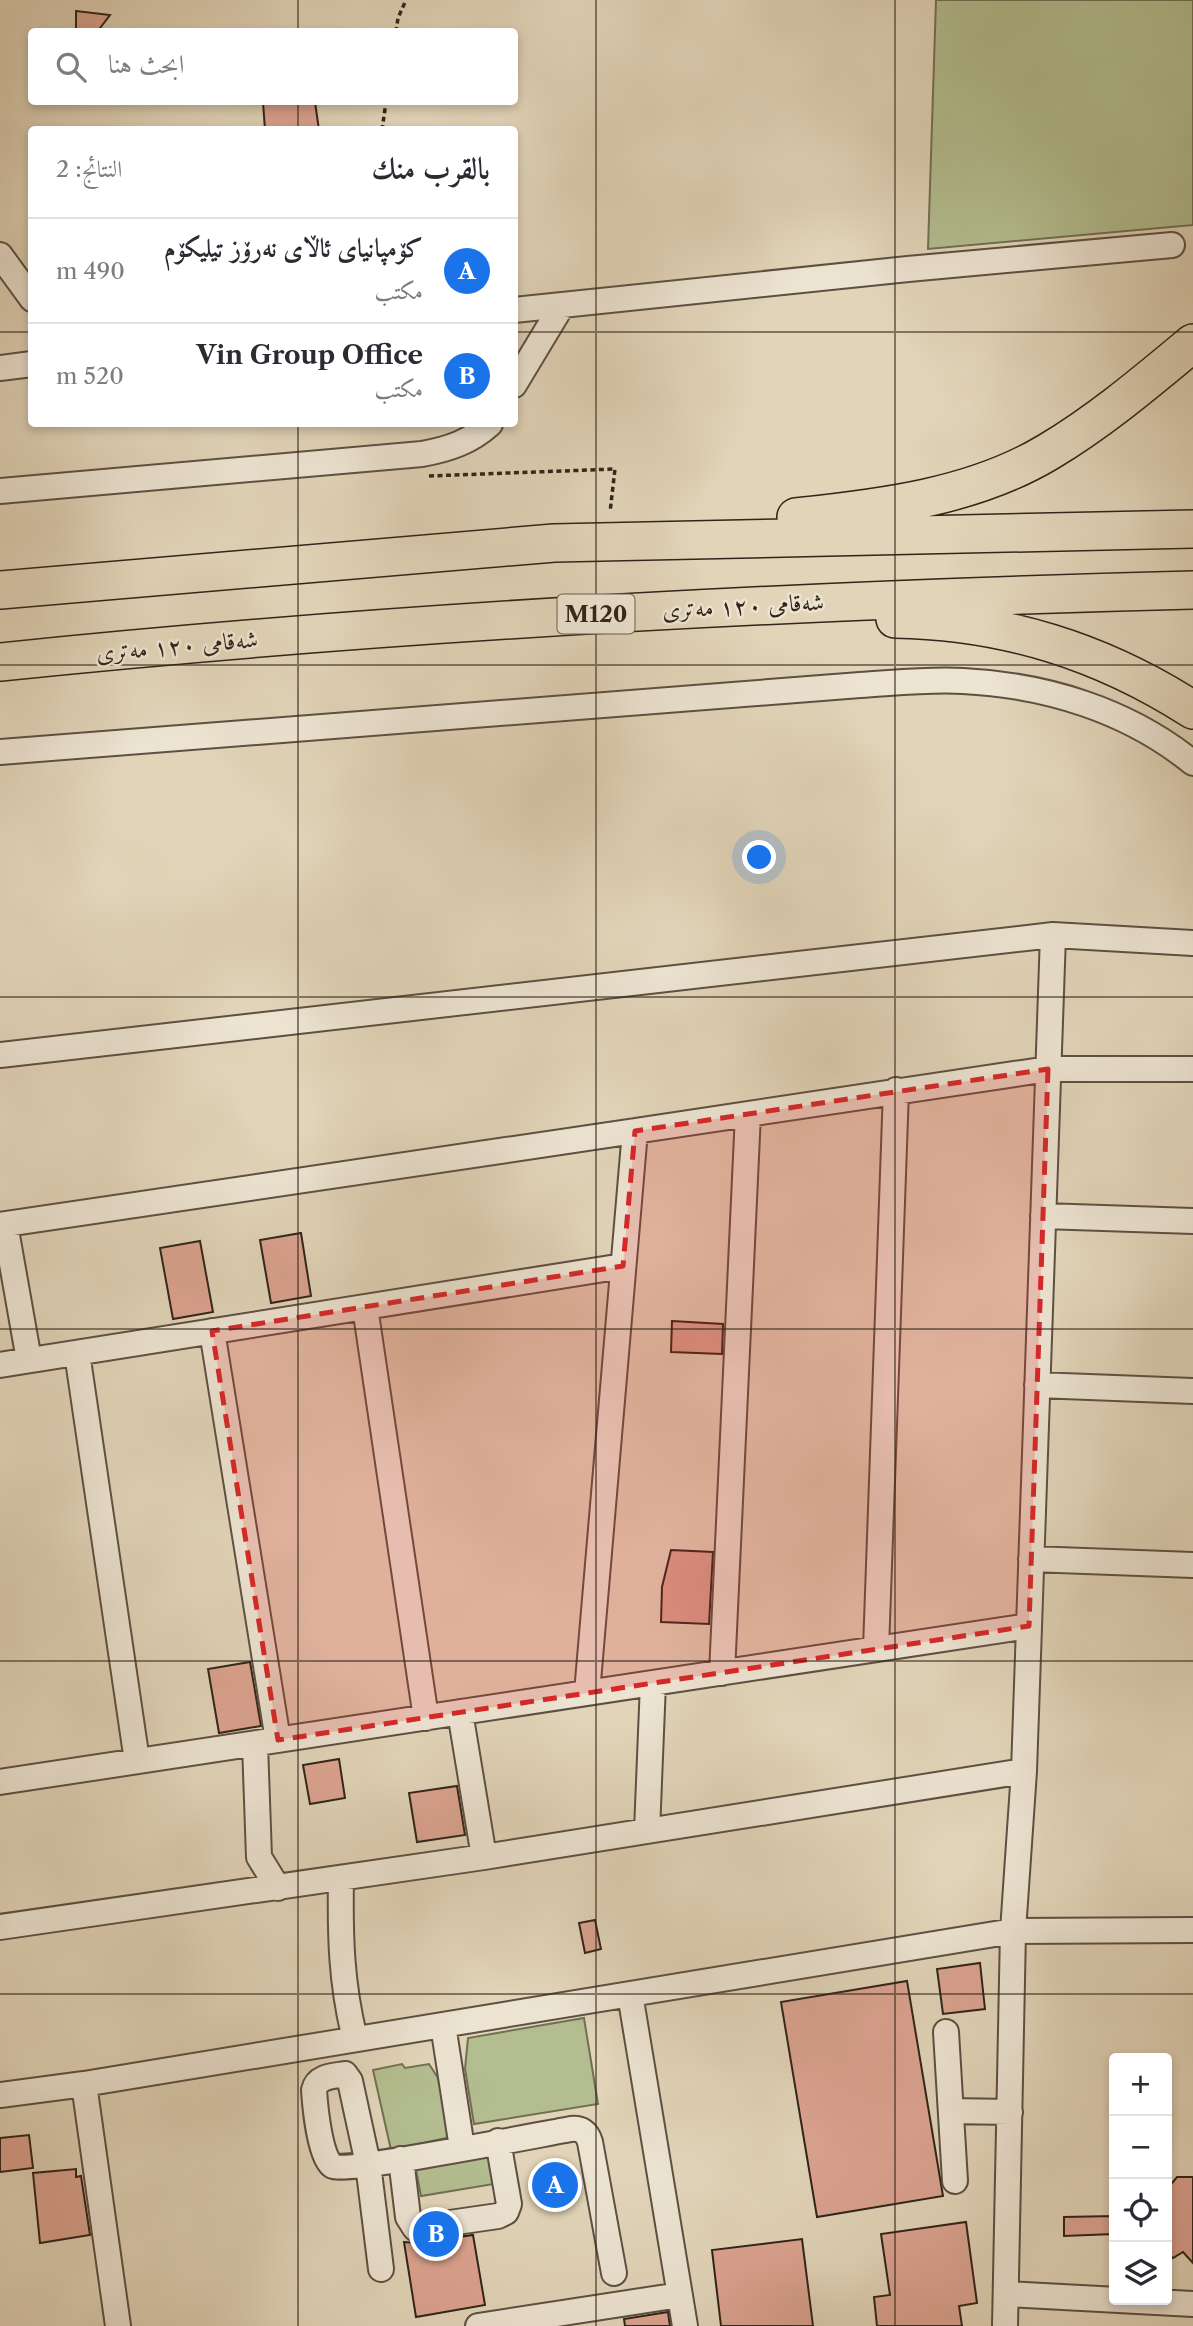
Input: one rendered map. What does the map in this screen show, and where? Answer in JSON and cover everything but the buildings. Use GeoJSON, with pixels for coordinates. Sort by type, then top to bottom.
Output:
{"type":"FeatureCollection","features":[{"type":"Feature","properties":{"kind":"highway"},"geometry":{"type":"LineString","coordinates":[[0,590],[554,543],[828,513],[936,496],[998,476],[1046,454],[1106,415],[1193,344]]}},
{"type":"Feature","properties":{"kind":"highway"},"geometry":{"type":"LineString","coordinates":[[554,543],[1193,529]]}},
{"type":"Feature","properties":{"kind":"highway","name":"شەقامی ١٢٠ مەتری"},"geometry":{"type":"LineString","coordinates":[[0,662],[138,648],[653,610],[969,596],[1193,590]]}},
{"type":"Feature","properties":{"kind":"highway"},"geometry":{"type":"LineString","coordinates":[[653,610],[909,620],[1014,632],[1071,648],[1126,672],[1193,710]]}},
{"type":"Feature","properties":{"kind":"street"},"geometry":{"type":"LineString","coordinates":[[518,310],[1171,245]]}},
{"type":"Feature","properties":{"kind":"street"},"geometry":{"type":"LineString","coordinates":[[0,255],[28,294]]}},
{"type":"Feature","properties":{"kind":"street"},"geometry":{"type":"LineString","coordinates":[[518,378],[561,307]]}},
{"type":"Feature","properties":{"kind":"street"},"geometry":{"type":"LineString","coordinates":[[0,368],[28,364]]}},
{"type":"Feature","properties":{"kind":"street"},"geometry":{"type":"LineString","coordinates":[[0,491],[422,454],[447,449],[467,441],[486,427]]}},
{"type":"Feature","properties":{"kind":"street"},"geometry":{"type":"LineString","coordinates":[[0,752],[874,684],[961,681],[1031,689],[1097,708],[1129,722],[1193,763]]}},
{"type":"Feature","properties":{"kind":"street"},"geometry":{"type":"LineString","coordinates":[[1005,2326],[1013,1931],[1024,1771],[1053,935]]}},
{"type":"Feature","properties":{"kind":"street"},"geometry":{"type":"LineString","coordinates":[[0,1055],[1053,935],[1193,943]]}},
{"type":"Feature","properties":{"kind":"street"},"geometry":{"type":"LineString","coordinates":[[29,1360],[2,1225],[1048,1069],[1193,1069]]}},
{"type":"Feature","properties":{"kind":"street"},"geometry":{"type":"LineString","coordinates":[[876,1649],[896,1090]]}},
{"type":"Feature","properties":{"kind":"street"},"geometry":{"type":"LineString","coordinates":[[722,1673],[748,1114]]}},
{"type":"Feature","properties":{"kind":"street"},"geometry":{"type":"LineString","coordinates":[[587,1693],[635,1131]]}},
{"type":"Feature","properties":{"kind":"street"},"geometry":{"type":"LineString","coordinates":[[1043,1216],[1193,1221]]}},
{"type":"Feature","properties":{"kind":"street"},"geometry":{"type":"LineString","coordinates":[[0,1365],[623,1266]]}},
{"type":"Feature","properties":{"kind":"street"},"geometry":{"type":"LineString","coordinates":[[365,1307],[426,1718]]}},
{"type":"Feature","properties":{"kind":"street"},"geometry":{"type":"LineString","coordinates":[[212,1331],[266,1742],[259,1857],[278,1888]]}},
{"type":"Feature","properties":{"kind":"street"},"geometry":{"type":"LineString","coordinates":[[77,1353],[137,1761]]}},
{"type":"Feature","properties":{"kind":"street"},"geometry":{"type":"LineString","coordinates":[[1037,1385],[1193,1391]]}},
{"type":"Feature","properties":{"kind":"street"},"geometry":{"type":"LineString","coordinates":[[1031,1559],[1193,1565]]}},
{"type":"Feature","properties":{"kind":"street"},"geometry":{"type":"LineString","coordinates":[[1,1774],[137,1761],[1029,1626]]}},
{"type":"Feature","properties":{"kind":"street"},"geometry":{"type":"LineString","coordinates":[[647,1831],[653,1683]]}},
{"type":"Feature","properties":{"kind":"street"},"geometry":{"type":"LineString","coordinates":[[460,1713],[484,1857]]}},
{"type":"Feature","properties":{"kind":"street"},"geometry":{"type":"LineString","coordinates":[[0,1927],[484,1857],[1024,1771]]}},
{"type":"Feature","properties":{"kind":"street"},"geometry":{"type":"LineString","coordinates":[[341,1878],[340,1951],[355,2039]]}},
{"type":"Feature","properties":{"kind":"street"},"geometry":{"type":"LineString","coordinates":[[0,2095],[313,2047],[1013,1931],[1193,1930]]}},
{"type":"Feature","properties":{"kind":"street"},"geometry":{"type":"LineString","coordinates":[[630,1994],[685,2326]]}},
{"type":"Feature","properties":{"kind":"street"},"geometry":{"type":"LineString","coordinates":[[443,2025],[462,2148]]}},
{"type":"Feature","properties":{"kind":"street"},"geometry":{"type":"LineString","coordinates":[[946,2032],[955,2180]]}},
{"type":"Feature","properties":{"kind":"street"},"geometry":{"type":"LineString","coordinates":[[313,2047],[321,2079]]}},
{"type":"Feature","properties":{"kind":"street"},"geometry":{"type":"LineString","coordinates":[[381,2269],[368,2164],[350,2081],[345,2074],[321,2079],[314,2090],[326,2160],[339,2168],[368,2164],[401,2159],[571,2129],[581,2130],[590,2142],[614,2273]]}},
{"type":"Feature","properties":{"kind":"street"},"geometry":{"type":"LineString","coordinates":[[84,2084],[118,2326]]}},
{"type":"Feature","properties":{"kind":"street"},"geometry":{"type":"LineString","coordinates":[[951,2111],[1010,2112]]}},
{"type":"Feature","properties":{"kind":"street"},"geometry":{"type":"LineString","coordinates":[[401,2159],[408,2217],[415,2228],[498,2216],[506,2212],[509,2204],[498,2141]]}},
{"type":"Feature","properties":{"kind":"street"},"geometry":{"type":"LineString","coordinates":[[1006,2294],[1193,2304]]}},
{"type":"Feature","properties":{"kind":"street"},"geometry":{"type":"LineString","coordinates":[[478,2326],[680,2295]]}},
{"type":"Feature","properties":{"kind":"path"},"geometry":{"type":"LineString","coordinates":[[397,28],[406,0]]}},
{"type":"Feature","properties":{"kind":"path"},"geometry":{"type":"LineString","coordinates":[[383,126],[386,105]]}},
{"type":"Feature","properties":{"kind":"path"},"geometry":{"type":"LineString","coordinates":[[428,476],[615,469],[610,512]]}},
{"type":"Feature","properties":{"kind":"highlighted area"},"geometry":{"type":"Polygon","coordinates":[[[1048,1069],[1029,1626],[278,1740],[212,1331],[623,1266],[635,1131],[1048,1069]]]}},
{"type":"Feature","properties":{"kind":"green space"},"geometry":{"type":"Polygon","coordinates":[[[936,0],[1193,0],[1193,225],[928,249],[936,0]]]}},
{"type":"Feature","properties":{"kind":"green space"},"geometry":{"type":"Polygon","coordinates":[[[584,2018],[598,2104],[474,2124],[465,2069],[468,2038],[584,2018]]]}},
{"type":"Feature","properties":{"kind":"green space"},"geometry":{"type":"Polygon","coordinates":[[[402,2064],[405,2068],[429,2064],[438,2078],[451,2137],[391,2150],[373,2070],[402,2064]]]}},
{"type":"Feature","properties":{"kind":"green space"},"geometry":{"type":"Polygon","coordinates":[[[504,2150],[511,2181],[421,2196],[415,2165],[504,2150]]]}},
{"type":"Feature","properties":{"kind":"place","name":"كۆمپانیای ئاڵای نه‌رۆز تیلیكۆم"},"geometry":{"type":"Point","coordinates":[555,2185]}},
{"type":"Feature","properties":{"kind":"place","name":"Vin Group Office"},"geometry":{"type":"Point","coordinates":[436,2234]}}]}
